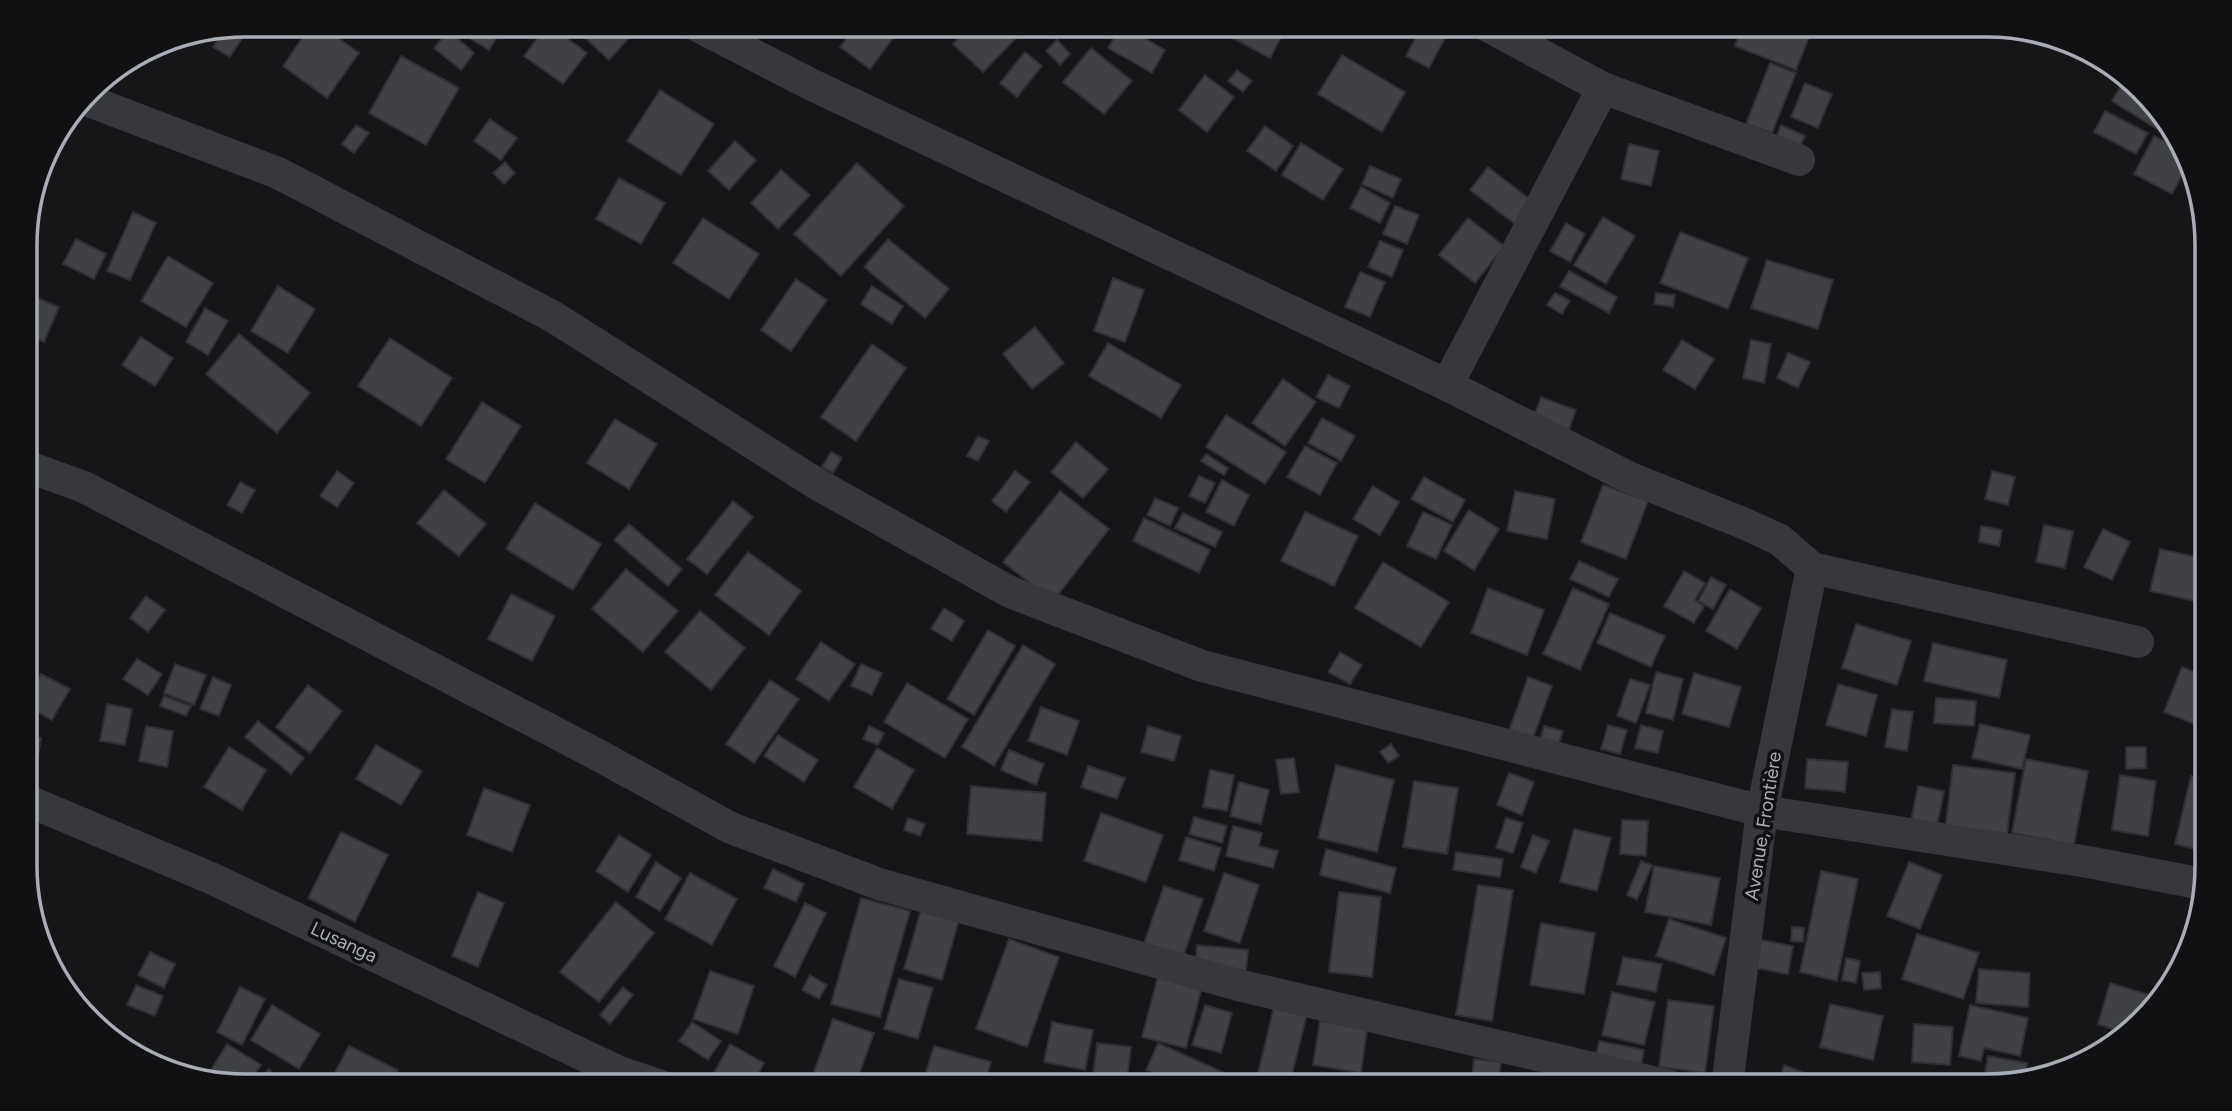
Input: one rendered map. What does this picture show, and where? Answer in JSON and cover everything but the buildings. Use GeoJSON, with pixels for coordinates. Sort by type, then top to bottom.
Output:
{"type":"FeatureCollection","features":[{"type":"Feature","properties":{"kind":"street"},"geometry":{"type":"LineString","coordinates":[[719,37],[810,85],[1447,385],[1629,477],[1780,540],[1812,568],[2138,642]]}},
{"type":"Feature","properties":{"kind":"street"},"geometry":{"type":"LineString","coordinates":[[1508,37],[1603,88],[1799,160]]}},
{"type":"Feature","properties":{"kind":"street"},"geometry":{"type":"LineString","coordinates":[[1447,385],[1603,88]]}},
{"type":"Feature","properties":{"kind":"street"},"geometry":{"type":"LineString","coordinates":[[94,103],[278,173],[552,316],[817,484],[1010,592],[1202,666],[1762,811],[2088,862],[2194,882]]}},
{"type":"Feature","properties":{"kind":"street"},"geometry":{"type":"LineString","coordinates":[[37,470],[84,486],[598,755],[731,828],[878,884],[1242,986],[1619,1074]]}},
{"type":"Feature","properties":{"kind":"street","name":"Avenue, Frontière"},"geometry":{"type":"LineString","coordinates":[[1729,1074],[1762,811],[1812,568]]}},
{"type":"Feature","properties":{"kind":"street","name":"Lusanga"},"geometry":{"type":"LineString","coordinates":[[37,805],[213,879],[625,1074]]}}]}
